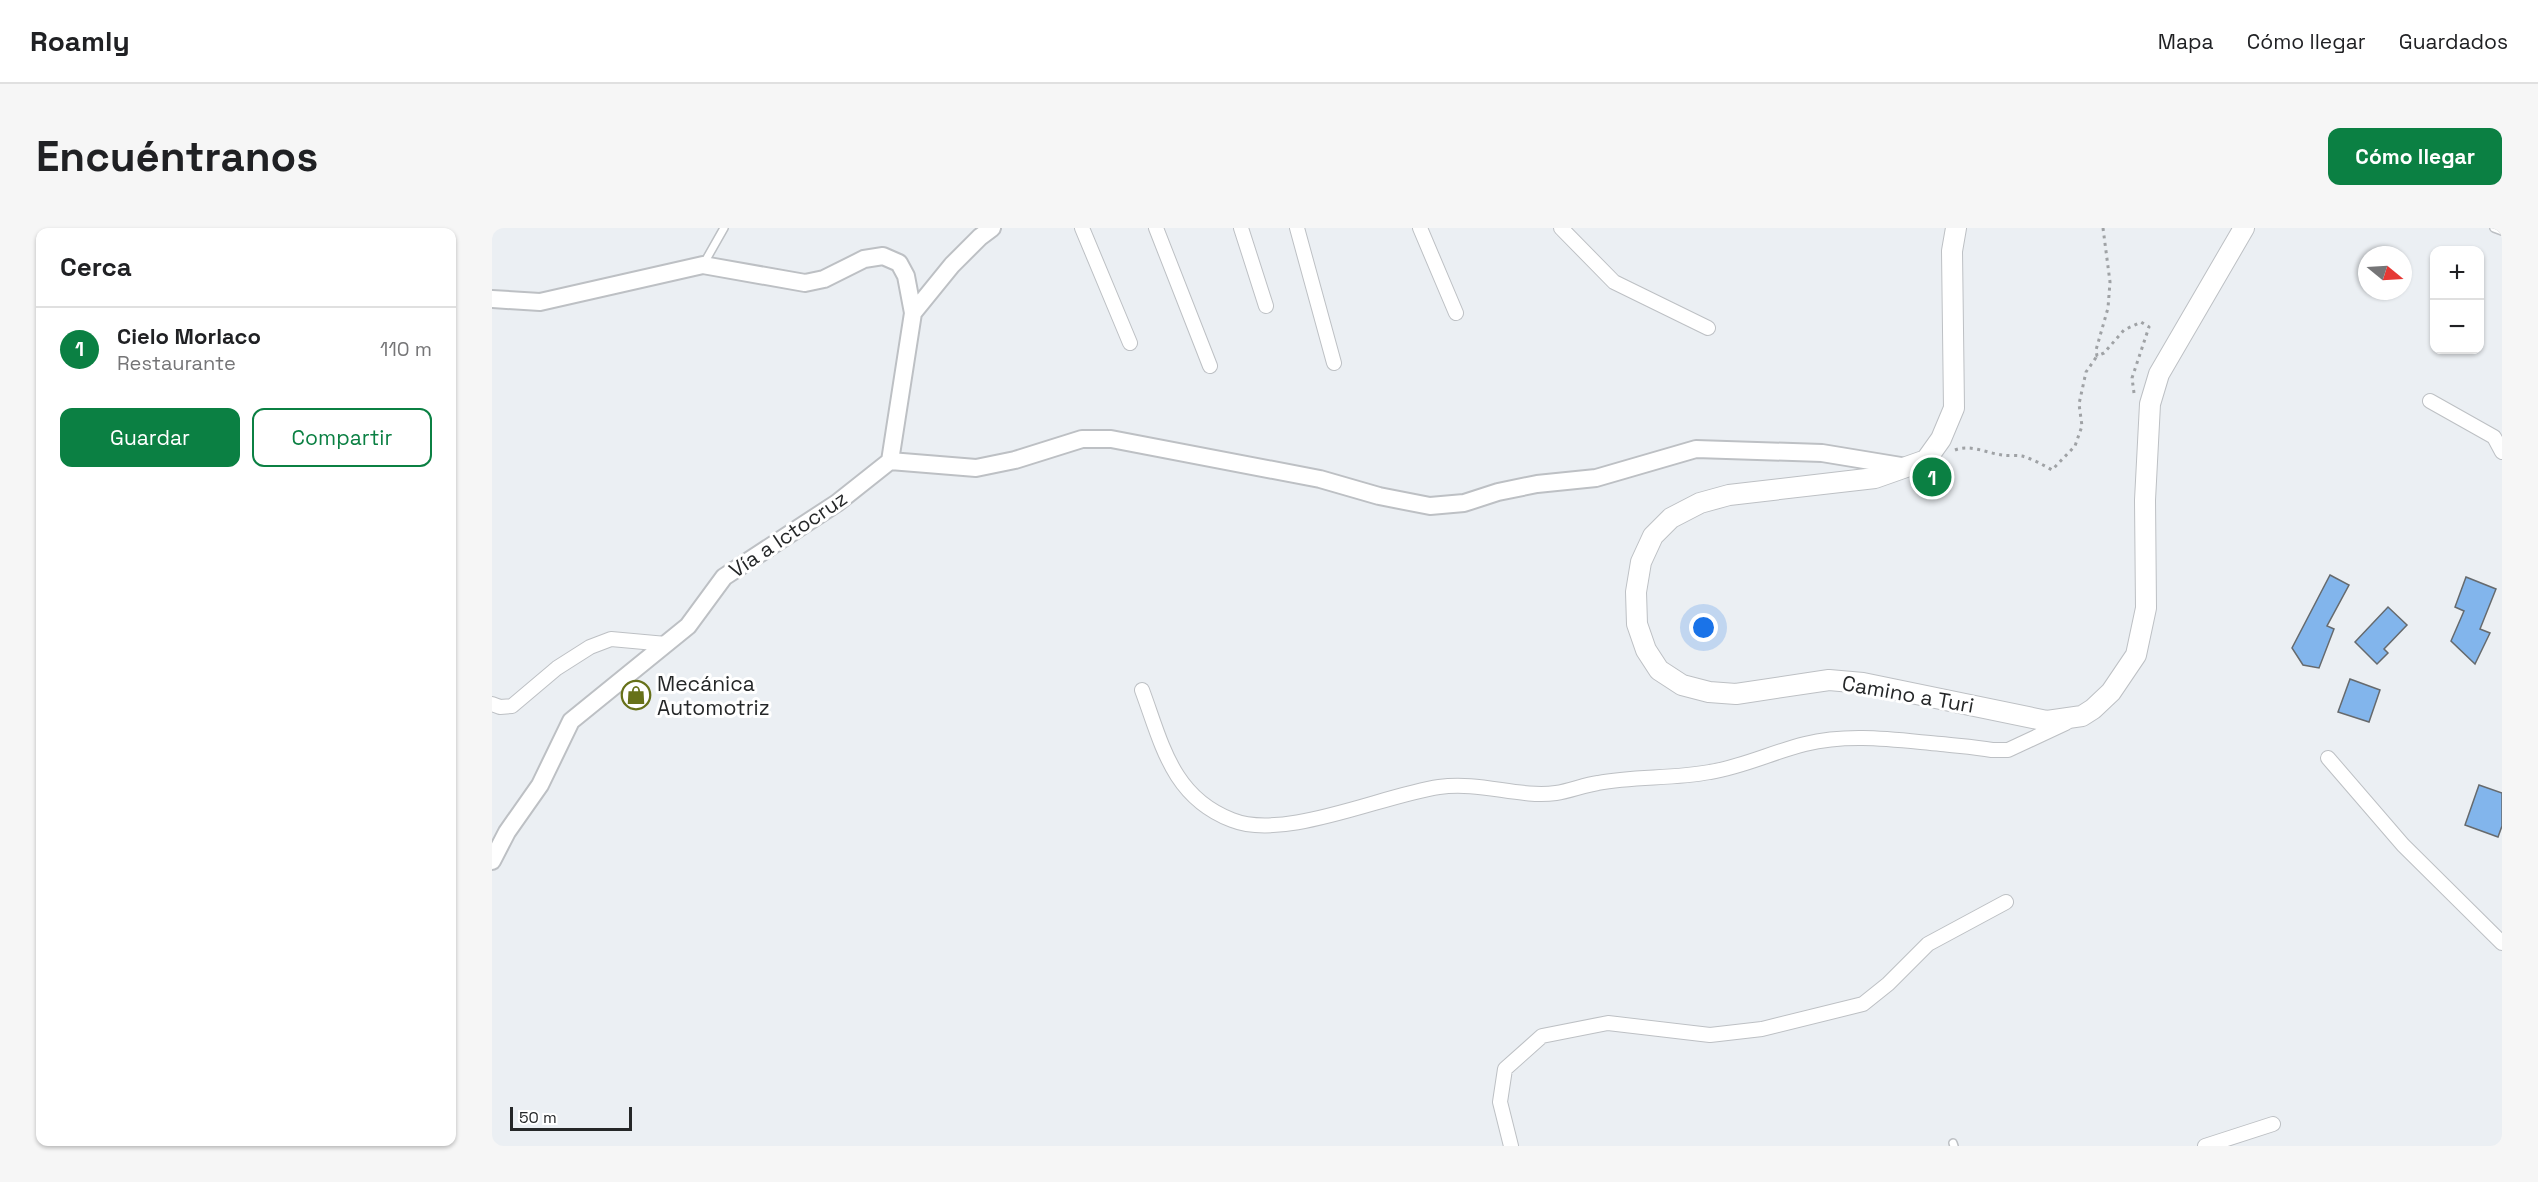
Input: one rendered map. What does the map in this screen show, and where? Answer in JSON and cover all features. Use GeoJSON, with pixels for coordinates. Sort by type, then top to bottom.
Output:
{"type":"FeatureCollection","features":[{"type":"Feature","properties":{"kind":"main road","name":"Camino a Turi"},"geometry":{"type":"LineString","coordinates":[[1956,228],[1952,251],[1954,408],[1941,439],[1926,460],[1875,478],[1729,495],[1700,503],[1671,519],[1653,536],[1641,562],[1636,592],[1637,624],[1646,650],[1659,670],[1682,685],[1709,692],[1736,694],[1829,680],[1863,683],[2047,721],[2082,716]]}},
{"type":"Feature","properties":{"kind":"main road"},"geometry":{"type":"LineString","coordinates":[[2082,716],[2111,692],[2136,655],[2143,630],[2146,608],[2147,458],[2150,404],[2159,374],[2244,228]]}},
{"type":"Feature","properties":{"kind":"street"},"geometry":{"type":"LineString","coordinates":[[913,314],[952,265],[992,228]]}},
{"type":"Feature","properties":{"kind":"street"},"geometry":{"type":"LineString","coordinates":[[1082,228],[1130,343]]}},
{"type":"Feature","properties":{"kind":"street"},"geometry":{"type":"LineString","coordinates":[[1156,228],[1210,366]]}},
{"type":"Feature","properties":{"kind":"street"},"geometry":{"type":"LineString","coordinates":[[1241,228],[1266,306]]}},
{"type":"Feature","properties":{"kind":"street"},"geometry":{"type":"LineString","coordinates":[[1297,228],[1334,363]]}},
{"type":"Feature","properties":{"kind":"street"},"geometry":{"type":"LineString","coordinates":[[1420,228],[1456,314]]}},
{"type":"Feature","properties":{"kind":"street"},"geometry":{"type":"LineString","coordinates":[[1561,228],[1614,282],[1708,328]]}},
{"type":"Feature","properties":{"kind":"street"},"geometry":{"type":"LineString","coordinates":[[492,299],[540,302],[703,265],[805,283],[825,279],[864,258],[883,256],[899,263],[906,276],[913,314],[890,461],[976,468],[1015,460],[1082,439],[1111,439],[1320,479],[1380,496],[1430,506],[1464,503],[1498,492],[1537,484],[1596,478],[1696,449],[1822,453],[1909,467]]}},
{"type":"Feature","properties":{"kind":"street"},"geometry":{"type":"LineString","coordinates":[[2430,401],[2494,437],[2502,452]]}},
{"type":"Feature","properties":{"kind":"street","name":"Vía a Ictocruz"},"geometry":{"type":"LineString","coordinates":[[492,861],[507,832],[540,784],[571,721],[688,626],[724,577],[837,503],[890,461]]}},
{"type":"Feature","properties":{"kind":"street"},"geometry":{"type":"LineString","coordinates":[[492,704],[500,707],[512,706],[557,668],[590,647],[611,639],[666,644]]}},
{"type":"Feature","properties":{"kind":"street"},"geometry":{"type":"LineString","coordinates":[[1142,690],[1169,765],[1182,784],[1216,813],[1235,822],[1266,827],[1303,821],[1438,787],[1465,785],[1539,794],[1555,793],[1598,783],[1712,772],[1806,744],[1835,739],[1869,737],[2008,750],[2082,716]]}},
{"type":"Feature","properties":{"kind":"street"},"geometry":{"type":"LineString","coordinates":[[2328,758],[2403,845],[2502,943]]}},
{"type":"Feature","properties":{"kind":"street"},"geometry":{"type":"LineString","coordinates":[[1511,1146],[1500,1102],[1505,1069],[1542,1036],[1608,1023],[1710,1035],[1762,1029],[1863,1004],[1888,984],[1928,944],[2006,902]]}},
{"type":"Feature","properties":{"kind":"street"},"geometry":{"type":"LineString","coordinates":[[2205,1146],[2273,1124]]}},
{"type":"Feature","properties":{"kind":"lane"},"geometry":{"type":"LineString","coordinates":[[703,265],[724,228]]}},
{"type":"Feature","properties":{"kind":"lane"},"geometry":{"type":"LineString","coordinates":[[2494,228],[2502,231]]}},
{"type":"Feature","properties":{"kind":"path"},"geometry":{"type":"LineString","coordinates":[[2097,356],[2096,350],[2108,308],[2110,282],[2103,228]]}},
{"type":"Feature","properties":{"kind":"path"},"geometry":{"type":"LineString","coordinates":[[1952,451],[1960,448],[2022,456],[2031,461],[2037,461],[2052,471],[2075,446],[2082,426],[2079,404],[2086,372],[2097,356],[2104,354],[2109,345],[2124,330],[2141,322],[2148,327],[2132,378],[2135,398]]}},
{"type":"Feature","properties":{"kind":"building"},"geometry":{"type":"Polygon","coordinates":[[[2330,575],[2349,585],[2327,626],[2334,629],[2319,668],[2303,665],[2292,648],[2330,575]]]}},
{"type":"Feature","properties":{"kind":"building"},"geometry":{"type":"Polygon","coordinates":[[[2466,577],[2496,589],[2480,629],[2490,633],[2475,664],[2451,641],[2464,611],[2455,607],[2466,577]]]}},
{"type":"Feature","properties":{"kind":"building"},"geometry":{"type":"Polygon","coordinates":[[[2388,607],[2407,625],[2384,649],[2388,653],[2377,664],[2355,642],[2388,607]]]}},
{"type":"Feature","properties":{"kind":"building"},"geometry":{"type":"Polygon","coordinates":[[[2350,679],[2380,690],[2369,722],[2338,712],[2350,679]]]}},
{"type":"Feature","properties":{"kind":"building"},"geometry":{"type":"Polygon","coordinates":[[[2479,785],[2502,793],[2502,826],[2498,837],[2465,825],[2479,785]]]}},
{"type":"Feature","properties":{"kind":"place","name":"Cielo Morlaco"},"geometry":{"type":"Point","coordinates":[1932,477]}},
{"type":"Feature","properties":{"kind":"place","name":"Mecánica Automotriz"},"geometry":{"type":"Point","coordinates":[636,695]}}]}
